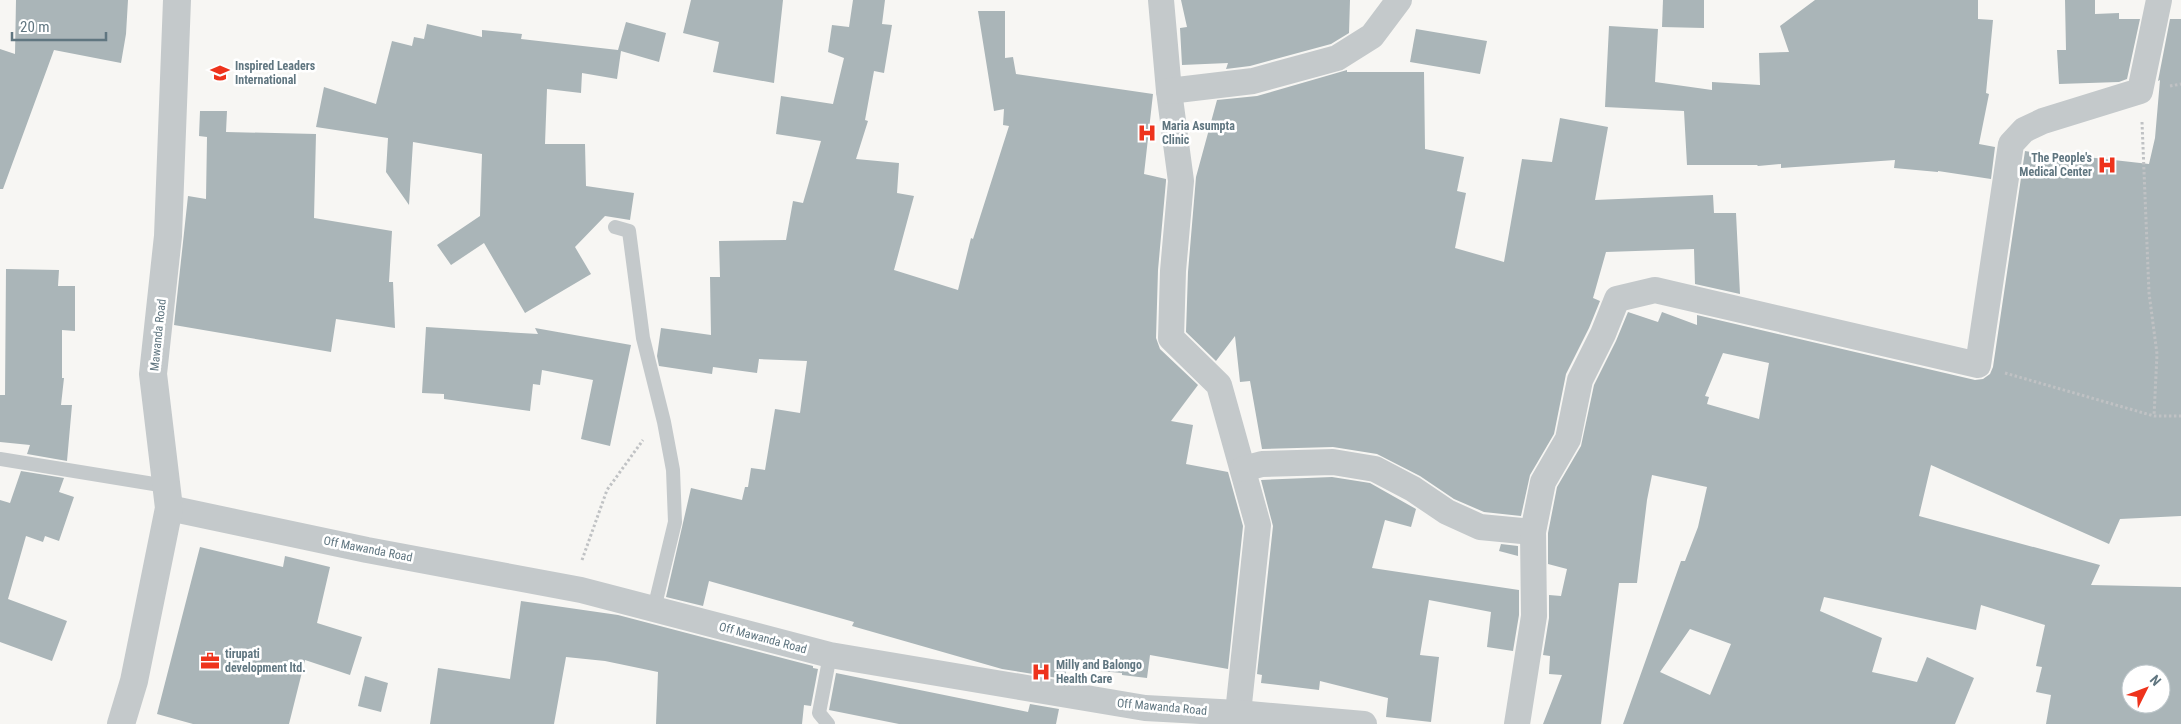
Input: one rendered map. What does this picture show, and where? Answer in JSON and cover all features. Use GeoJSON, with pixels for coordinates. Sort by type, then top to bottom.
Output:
{"type":"FeatureCollection","features":[{"type":"Feature","properties":{"kind":"street","name":"Mawanda Road"},"geometry":{"type":"LineString","coordinates":[[121,724],[134,681],[168,497],[154,374],[168,236],[177,0]]}},
{"type":"Feature","properties":{"kind":"street"},"geometry":{"type":"LineString","coordinates":[[1160,0],[1169,91],[1181,181],[1171,338],[1219,385],[1258,525],[1238,713]]}},
{"type":"Feature","properties":{"kind":"street"},"geometry":{"type":"LineString","coordinates":[[1169,91],[1253,81],[1337,58],[1372,36],[1399,0]]}},
{"type":"Feature","properties":{"kind":"street"},"geometry":{"type":"LineString","coordinates":[[1517,724],[1534,616],[1533,532],[1543,482],[1568,439],[1580,380],[1603,334],[1617,300],[1655,290],[1978,365],[2010,144],[2024,130],[2044,121],[2140,91],[2159,0]]}},
{"type":"Feature","properties":{"kind":"street"},"geometry":{"type":"LineString","coordinates":[[1242,469],[1262,464],[1334,462],[1374,469],[1413,489],[1448,512],[1480,527],[1533,532]]}},
{"type":"Feature","properties":{"kind":"street","name":"Off Mawanda Road"},"geometry":{"type":"LineString","coordinates":[[168,497],[367,550],[565,587],[830,655],[1145,708],[1238,713],[1364,724]]}},
{"type":"Feature","properties":{"kind":"lane"},"geometry":{"type":"LineString","coordinates":[[616,227],[629,231],[643,338],[662,413],[673,470],[675,522],[654,609]]}},
{"type":"Feature","properties":{"kind":"lane"},"geometry":{"type":"LineString","coordinates":[[0,459],[168,497]]}},
{"type":"Feature","properties":{"kind":"lane"},"geometry":{"type":"LineString","coordinates":[[828,724],[819,713],[830,655]]}},
{"type":"Feature","properties":{"kind":"path"},"geometry":{"type":"LineString","coordinates":[[2140,91],[2149,292],[2157,354],[2154,416]]}},
{"type":"Feature","properties":{"kind":"path"},"geometry":{"type":"LineString","coordinates":[[1978,365],[2154,416],[2181,416]]}},
{"type":"Feature","properties":{"kind":"path"},"geometry":{"type":"LineString","coordinates":[[565,587],[583,559],[607,490],[662,413]]}},
{"type":"Feature","properties":{"kind":"building"},"geometry":{"type":"Polygon","coordinates":[[[16,0],[128,0],[126,34],[121,63],[54,50],[3,189],[0,189],[0,49],[15,54],[16,0]]]}},
{"type":"Feature","properties":{"kind":"building"},"geometry":{"type":"Polygon","coordinates":[[[691,0],[783,0],[774,83],[713,72],[719,42],[683,33],[691,0]]]}},
{"type":"Feature","properties":{"kind":"building"},"geometry":{"type":"Polygon","coordinates":[[[853,0],[885,0],[882,24],[892,25],[884,73],[874,71],[865,120],[868,121],[856,159],[899,163],[897,193],[914,196],[894,270],[958,290],[971,238],[973,239],[1009,126],[1003,125],[1004,109],[994,111],[978,11],[1005,11],[1005,58],[1013,57],[1016,74],[1153,94],[1144,174],[1166,179],[1158,270],[1156,338],[1160,349],[1198,385],[1171,421],[1193,425],[1186,464],[1228,472],[1243,526],[1228,669],[1150,655],[1147,678],[1122,675],[1122,673],[1067,668],[1064,679],[1002,669],[852,626],[854,622],[709,581],[703,606],[666,597],[691,488],[742,500],[745,487],[748,487],[751,468],[765,470],[775,409],[800,413],[807,361],[759,359],[757,373],[713,367],[712,374],[659,366],[657,356],[661,328],[711,335],[710,277],[720,277],[719,241],[786,240],[793,201],[803,203],[821,141],[776,134],[781,96],[833,104],[844,58],[828,52],[832,25],[849,27],[853,0]]]}},
{"type":"Feature","properties":{"kind":"building"},"geometry":{"type":"Polygon","coordinates":[[[1181,0],[1350,0],[1349,33],[1331,44],[1250,66],[1226,69],[1228,63],[1182,65],[1180,28],[1187,27],[1181,0]]]}},
{"type":"Feature","properties":{"kind":"building"},"geometry":{"type":"Polygon","coordinates":[[[1663,0],[1704,0],[1704,28],[1662,27],[1663,0]]]}},
{"type":"Feature","properties":{"kind":"building"},"geometry":{"type":"Polygon","coordinates":[[[1815,0],[1978,0],[1978,19],[1993,20],[1986,93],[1989,94],[1979,144],[1995,147],[1991,179],[1938,171],[1894,168],[1895,160],[1781,168],[1781,164],[1758,166],[1687,165],[1684,111],[1605,107],[1609,26],[1658,29],[1655,82],[1712,90],[1712,82],[1760,85],[1759,53],[1789,52],[1780,26],[1815,0]]]}},
{"type":"Feature","properties":{"kind":"building"},"geometry":{"type":"Polygon","coordinates":[[[2065,0],[2095,0],[2095,14],[2119,13],[2119,19],[2140,19],[2127,79],[2119,82],[2059,84],[2057,50],[2066,50],[2065,0]]]}},
{"type":"Feature","properties":{"kind":"building"},"geometry":{"type":"Polygon","coordinates":[[[2170,19],[2181,19],[2181,516],[2120,519],[2109,544],[1931,465],[1919,516],[2100,565],[2091,585],[2181,587],[2181,724],[2046,724],[2051,695],[2036,692],[2042,667],[2036,666],[2045,625],[1981,605],[1976,630],[1824,597],[1820,611],[1882,638],[1872,672],[1917,682],[1927,657],[1974,678],[1955,724],[1623,724],[1681,561],[1685,561],[1698,527],[1707,487],[1652,475],[1647,500],[1637,583],[1619,583],[1601,724],[1543,724],[1562,675],[1549,674],[1550,656],[1543,655],[1549,618],[1549,595],[1561,596],[1567,569],[1548,564],[1548,533],[1557,487],[1581,446],[1594,385],[1628,312],[1658,322],[1662,312],[1697,325],[1697,315],[1975,380],[1983,379],[1990,374],[1993,367],[2025,151],[2068,158],[2069,155],[2149,164],[2155,138],[2160,80],[2158,81],[2170,19]],[[1723,353],[1705,396],[1709,397],[1707,404],[1759,419],[1769,363],[1723,353]],[[1690,629],[1660,672],[1710,695],[1731,644],[1690,629]]]}},
{"type":"Feature","properties":{"kind":"building"},"geometry":{"type":"Polygon","coordinates":[[[626,22],[666,33],[659,62],[621,51],[617,79],[582,73],[581,93],[547,89],[545,144],[585,144],[586,186],[634,193],[630,220],[605,216],[575,247],[591,274],[525,313],[484,243],[451,265],[437,245],[480,216],[482,154],[413,142],[409,205],[386,172],[388,138],[316,127],[324,87],[376,104],[392,41],[412,46],[414,37],[424,39],[427,24],[482,37],[482,30],[522,34],[521,39],[618,50],[626,22]]]}},
{"type":"Feature","properties":{"kind":"building"},"geometry":{"type":"Polygon","coordinates":[[[1416,29],[1487,41],[1480,74],[1410,62],[1416,29]]]}},
{"type":"Feature","properties":{"kind":"building"},"geometry":{"type":"Polygon","coordinates":[[[1347,70],[1347,72],[1424,72],[1425,149],[1464,157],[1457,191],[1466,193],[1455,248],[1504,262],[1522,159],[1552,162],[1560,118],[1608,127],[1595,200],[1713,195],[1714,213],[1736,213],[1740,294],[1695,284],[1694,249],[1606,252],[1593,298],[1600,301],[1566,374],[1554,434],[1530,475],[1521,516],[1484,512],[1454,499],[1420,476],[1377,454],[1333,447],[1262,449],[1250,381],[1240,382],[1235,336],[1216,361],[1186,332],[1188,272],[1196,177],[1217,100],[1257,96],[1347,70]]]}},
{"type":"Feature","properties":{"kind":"building"},"geometry":{"type":"Polygon","coordinates":[[[200,111],[227,111],[226,132],[316,134],[314,218],[392,231],[389,282],[393,282],[395,328],[336,319],[331,352],[174,325],[188,196],[206,199],[207,137],[199,136],[200,111]]]}},
{"type":"Feature","properties":{"kind":"building"},"geometry":{"type":"Polygon","coordinates":[[[6,269],[59,270],[58,286],[75,286],[75,331],[62,330],[62,378],[64,378],[61,405],[72,405],[67,461],[27,454],[30,445],[0,442],[0,395],[5,395],[6,269]]]}},
{"type":"Feature","properties":{"kind":"building"},"geometry":{"type":"Polygon","coordinates":[[[426,327],[538,334],[535,328],[631,345],[610,446],[581,439],[593,380],[542,370],[540,385],[533,384],[530,411],[444,399],[444,394],[422,393],[426,327]]]}},
{"type":"Feature","properties":{"kind":"building"},"geometry":{"type":"Polygon","coordinates":[[[21,471],[64,478],[59,492],[74,497],[59,541],[45,536],[43,542],[26,536],[8,599],[67,621],[52,661],[0,642],[0,500],[10,503],[21,471]]]}},
{"type":"Feature","properties":{"kind":"building"},"geometry":{"type":"Polygon","coordinates":[[[1332,477],[1370,483],[1416,509],[1411,527],[1385,520],[1372,568],[1519,590],[1519,615],[1513,651],[1487,647],[1491,612],[1429,600],[1420,655],[1439,657],[1431,722],[1386,717],[1388,698],[1320,681],[1319,690],[1261,683],[1262,675],[1257,674],[1273,526],[1261,480],[1332,477]]]}},
{"type":"Feature","properties":{"kind":"building"},"geometry":{"type":"Polygon","coordinates":[[[1501,544],[1518,546],[1518,556],[1499,551],[1501,544]]]}},
{"type":"Feature","properties":{"kind":"building"},"geometry":{"type":"Polygon","coordinates":[[[200,547],[283,567],[285,556],[330,567],[317,623],[362,637],[350,675],[305,660],[289,724],[193,724],[157,714],[200,547]]]}},
{"type":"Feature","properties":{"kind":"building"},"geometry":{"type":"Polygon","coordinates":[[[521,601],[618,615],[813,666],[813,668],[818,669],[811,706],[804,705],[802,724],[656,724],[658,672],[605,661],[566,657],[554,724],[430,724],[438,668],[510,679],[521,601]]]}},
{"type":"Feature","properties":{"kind":"building"},"geometry":{"type":"Polygon","coordinates":[[[836,673],[1028,712],[1030,704],[1059,709],[1056,724],[899,724],[829,710],[836,673]]]}},
{"type":"Feature","properties":{"kind":"building"},"geometry":{"type":"Polygon","coordinates":[[[365,676],[388,683],[381,712],[358,706],[365,676]]]}},
{"type":"Feature","properties":{"kind":"place","name":"Inspired Leaders International"},"geometry":{"type":"Point","coordinates":[220,73]}},
{"type":"Feature","properties":{"kind":"place","name":"Maria Asumpta Clinic"},"geometry":{"type":"Point","coordinates":[1147,133]}},
{"type":"Feature","properties":{"kind":"place","name":"The People's Medical Center"},"geometry":{"type":"Point","coordinates":[2107,165]}},
{"type":"Feature","properties":{"kind":"place","name":"tirupati development ltd."},"geometry":{"type":"Point","coordinates":[210,661]}},
{"type":"Feature","properties":{"kind":"place","name":"Milly and Balongo Health Care"},"geometry":{"type":"Point","coordinates":[1041,672]}}]}
